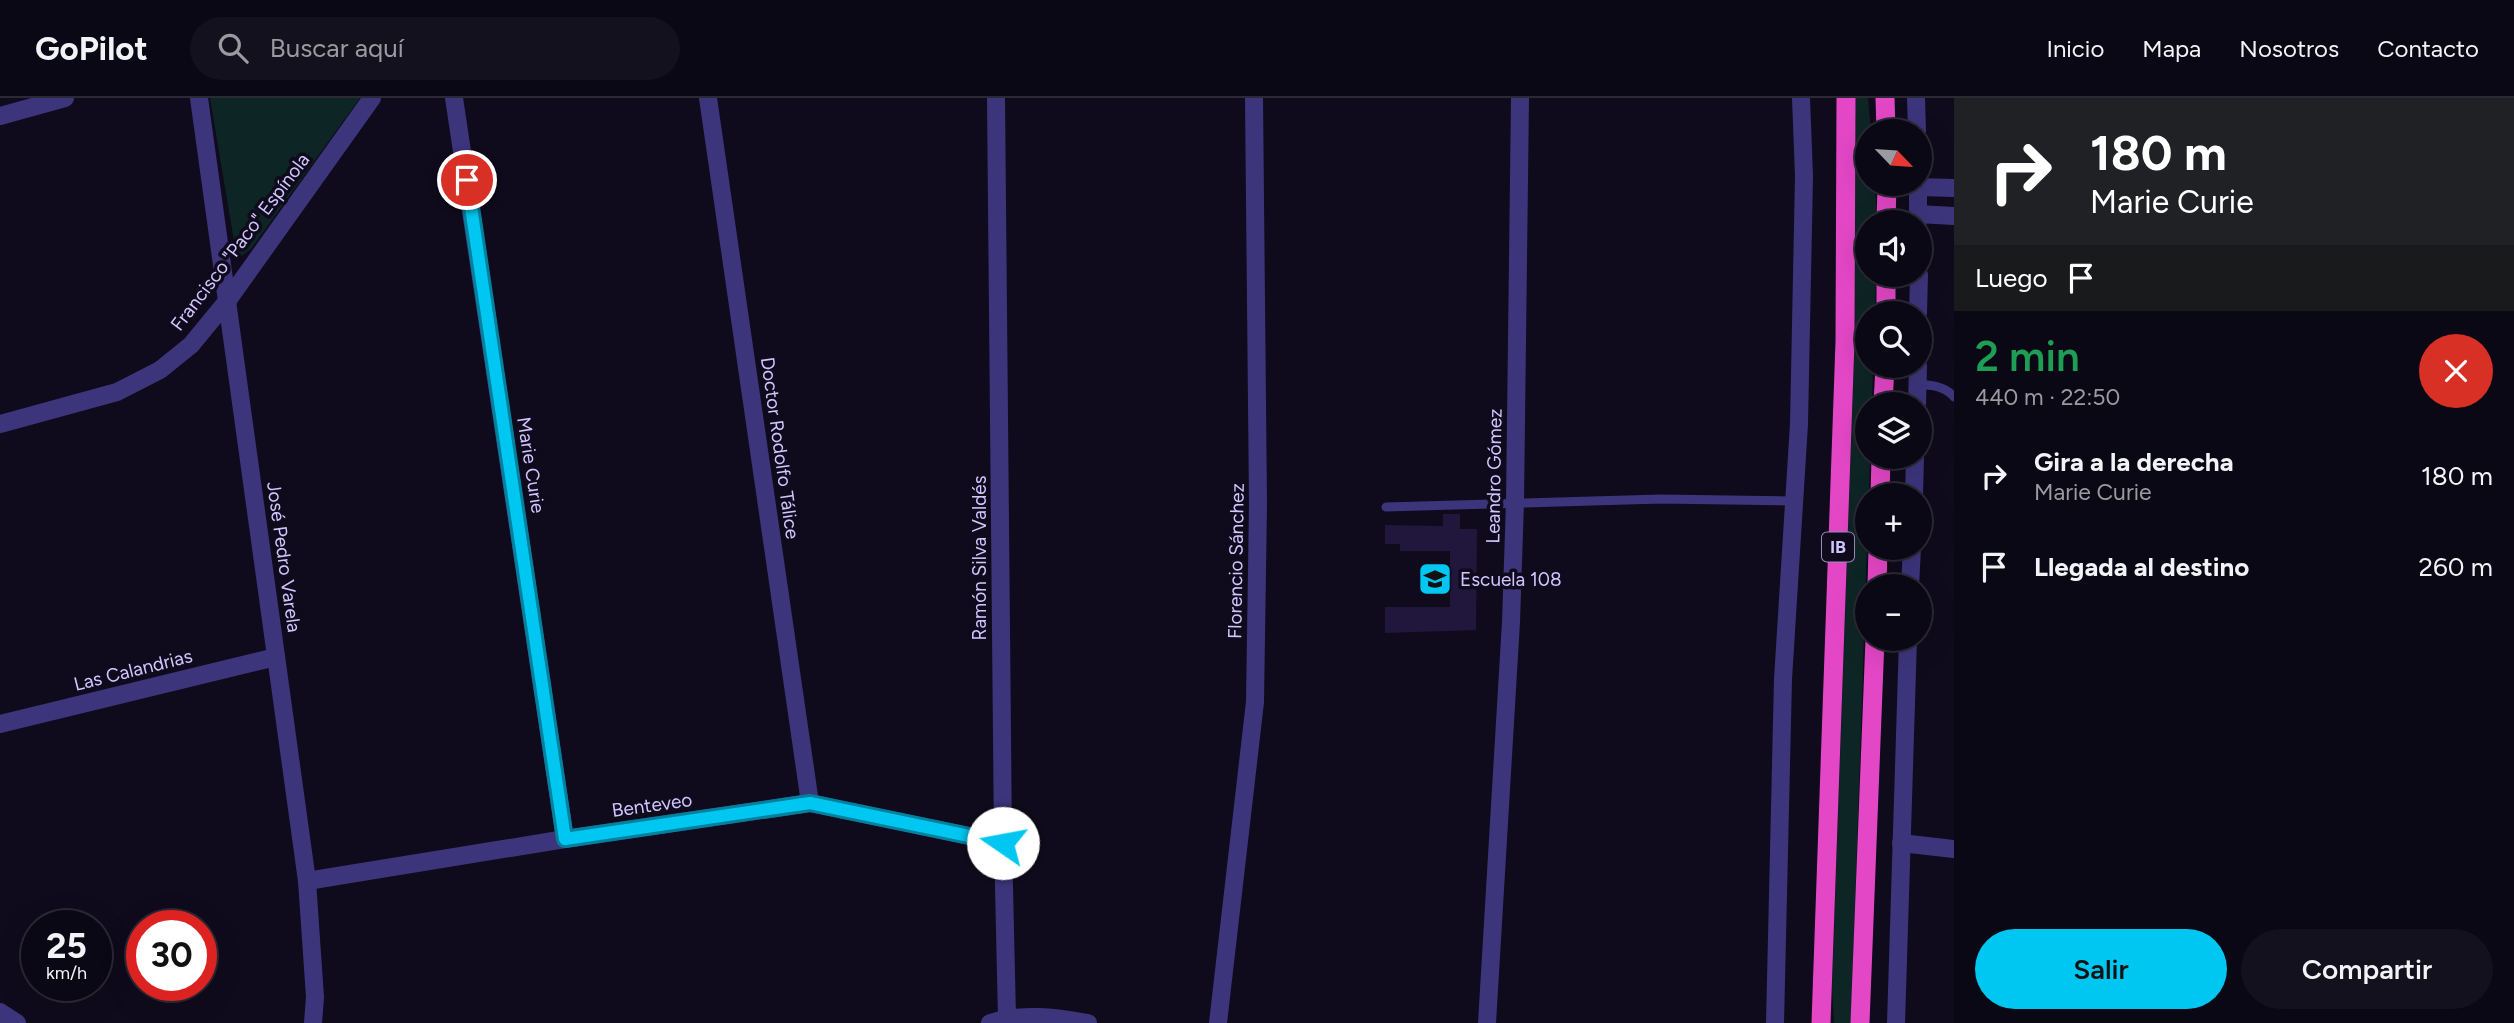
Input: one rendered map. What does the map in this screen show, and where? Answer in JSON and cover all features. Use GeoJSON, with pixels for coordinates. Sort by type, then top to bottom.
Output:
{"type":"FeatureCollection","features":[{"type":"Feature","properties":{"kind":"highway","name":"IB"},"geometry":{"type":"LineString","coordinates":[[1821,1023],[1844,369],[1846,98]]}},
{"type":"Feature","properties":{"kind":"highway"},"geometry":{"type":"LineString","coordinates":[[1885,98],[1886,119]]}},
{"type":"Feature","properties":{"kind":"highway"},"geometry":{"type":"LineString","coordinates":[[1860,1023],[1875,651]]}},
{"type":"Feature","properties":{"kind":"street"},"geometry":{"type":"LineString","coordinates":[[0,116],[65,98]]}},
{"type":"Feature","properties":{"kind":"street","name":"José Pedro Varela"},"geometry":{"type":"LineString","coordinates":[[199,98],[307,881],[313,1023]]}},
{"type":"Feature","properties":{"kind":"street","name":"Francisco \"Paco\" Espínola"},"geometry":{"type":"LineString","coordinates":[[0,424],[117,392],[160,370],[191,345],[228,300],[372,98]]}},
{"type":"Feature","properties":{"kind":"street","name":"Marie Curie"},"geometry":{"type":"LineString","coordinates":[[454,98],[565,839]]}},
{"type":"Feature","properties":{"kind":"street","name":"Doctor Rodolfo Tálice"},"geometry":{"type":"LineString","coordinates":[[708,98],[810,803]]}},
{"type":"Feature","properties":{"kind":"street","name":"Ramón Silva Valdés"},"geometry":{"type":"LineString","coordinates":[[996,98],[1003,843],[999,1020]]}},
{"type":"Feature","properties":{"kind":"street","name":"Florencio Sánchez"},"geometry":{"type":"LineString","coordinates":[[1218,1023],[1255,702],[1258,504],[1254,98]]}},
{"type":"Feature","properties":{"kind":"street","name":"Leandro Gómez"},"geometry":{"type":"LineString","coordinates":[[1487,1023],[1516,502],[1520,98]]}},
{"type":"Feature","properties":{"kind":"street"},"geometry":{"type":"LineString","coordinates":[[1776,1023],[1783,679],[1800,424],[1804,176],[1801,98]]}},
{"type":"Feature","properties":{"kind":"street"},"geometry":{"type":"LineString","coordinates":[[1916,98],[1917,119]]}},
{"type":"Feature","properties":{"kind":"street"},"geometry":{"type":"LineString","coordinates":[[1932,186],[1954,188]]}},
{"type":"Feature","properties":{"kind":"street"},"geometry":{"type":"LineString","coordinates":[[1932,217],[1954,216]]}},
{"type":"Feature","properties":{"kind":"street"},"geometry":{"type":"LineString","coordinates":[[1896,1023],[1908,651]]}},
{"type":"Feature","properties":{"kind":"street","name":"Las Calandrias"},"geometry":{"type":"LineString","coordinates":[[0,724],[276,657]]}},
{"type":"Feature","properties":{"kind":"street","name":"Benteveo"},"geometry":{"type":"LineString","coordinates":[[307,881],[810,803],[1003,843]]}},
{"type":"Feature","properties":{"kind":"street"},"geometry":{"type":"LineString","coordinates":[[1901,842],[1954,849]]}},
{"type":"Feature","properties":{"kind":"street"},"geometry":{"type":"LineString","coordinates":[[0,1012],[17,1023]]}},
{"type":"Feature","properties":{"kind":"street"},"geometry":{"type":"LineString","coordinates":[[999,1020],[1049,1016],[1088,1023]]}},
{"type":"Feature","properties":{"kind":"lane"},"geometry":{"type":"LineString","coordinates":[[1923,378],[1953,394]]}},
{"type":"Feature","properties":{"kind":"lane"},"geometry":{"type":"LineString","coordinates":[[1386,507],[1661,499],[1795,501]]}},
{"type":"Feature","properties":{"kind":"green space"},"geometry":{"type":"Polygon","coordinates":[[[210,98],[360,98],[251,249],[237,259],[210,98]]]}},
{"type":"Feature","properties":{"kind":"green space"},"geometry":{"type":"Polygon","coordinates":[[[1854,98],[1868,98],[1870,119],[1855,119],[1855,196],[1876,196],[1876,210],[1855,210],[1855,287],[1876,287],[1875,301],[1855,301],[1855,330],[1854,98]]]}},
{"type":"Feature","properties":{"kind":"green space"},"geometry":{"type":"Polygon","coordinates":[[[1855,330],[1855,378],[1873,378],[1872,392],[1855,392],[1855,469],[1870,469],[1869,483],[1855,483],[1855,560],[1867,560],[1866,574],[1855,574],[1855,651],[1864,651],[1851,1023],[1834,1023],[1832,987],[1855,330]]]}},
{"type":"Feature","properties":{"kind":"building"},"geometry":{"type":"Polygon","coordinates":[[[1443,514],[1460,514],[1460,529],[1477,529],[1476,630],[1385,633],[1385,607],[1450,607],[1450,551],[1400,551],[1400,544],[1385,544],[1385,525],[1443,526],[1443,514]]]}},
{"type":"Feature","properties":{"kind":"place","name":"Escuela 108"},"geometry":{"type":"Point","coordinates":[1435,579]}},
{"type":"Feature","properties":{"kind":"route"},"geometry":{"type":"LineString","coordinates":[[467,180],[565,839],[810,803],[1003,843]]}}]}
